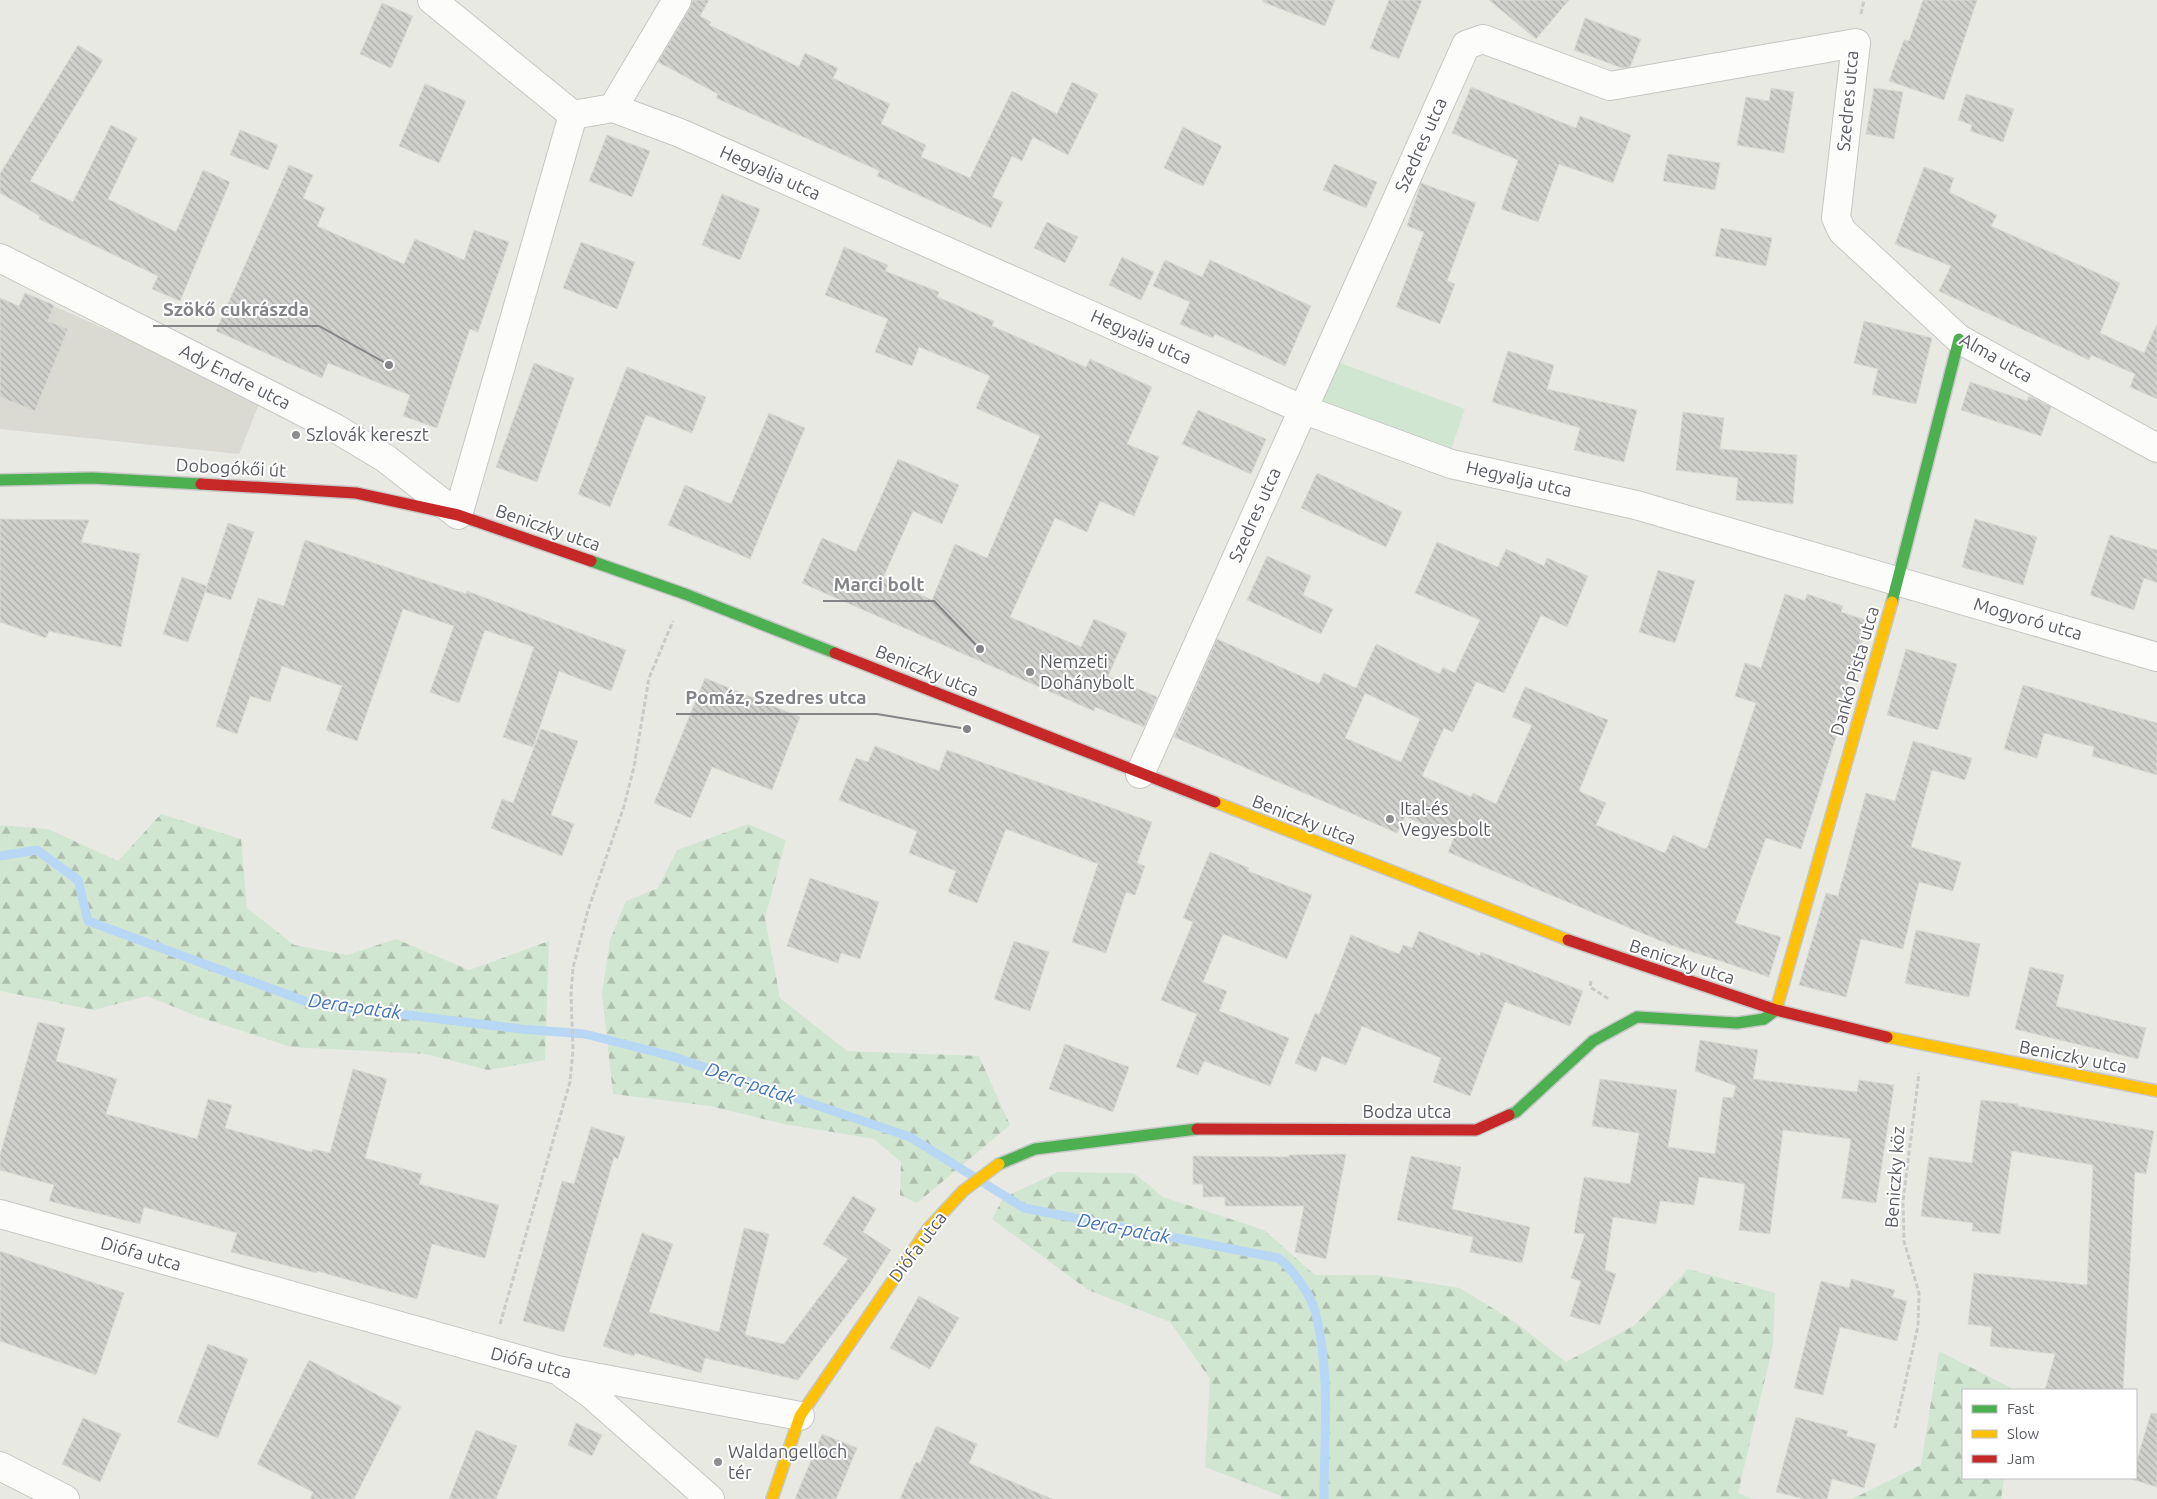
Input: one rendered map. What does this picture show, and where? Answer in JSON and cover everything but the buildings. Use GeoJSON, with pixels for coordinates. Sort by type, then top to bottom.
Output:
{"type":"FeatureCollection","features":[{"type":"Feature","properties":{"kind":"main road","name":"Dankó Pista utca"},"geometry":{"type":"LineString","coordinates":[[1776,1010],[1898,581],[1959,339]]}},
{"type":"Feature","properties":{"kind":"main road","name":"Dobogókői út"},"geometry":{"type":"LineString","coordinates":[[0,480],[92,478],[356,493],[458,515]]}},
{"type":"Feature","properties":{"kind":"main road","name":"Beniczky utca"},"geometry":{"type":"LineString","coordinates":[[458,515],[685,594],[1598,952],[1776,1010],[1922,1045],[2157,1091]]}},
{"type":"Feature","properties":{"kind":"main road"},"geometry":{"type":"LineString","coordinates":[[1637,1016],[1737,1023],[1764,1018],[1776,1010]]}},
{"type":"Feature","properties":{"kind":"main road","name":"Bodza utca"},"geometry":{"type":"LineString","coordinates":[[963,1192],[1001,1162],[1035,1149],[1189,1129],[1476,1130],[1516,1112],[1593,1041],[1637,1016]]}},
{"type":"Feature","properties":{"kind":"main road","name":"Diófa utca"},"geometry":{"type":"LineString","coordinates":[[800,1416],[928,1229],[963,1192]]}},
{"type":"Feature","properties":{"kind":"main road"},"geometry":{"type":"LineString","coordinates":[[772,1499],[800,1416]]}},
{"type":"Feature","properties":{"kind":"street"},"geometry":{"type":"LineString","coordinates":[[432,0],[460,10],[573,115]]}},
{"type":"Feature","properties":{"kind":"street"},"geometry":{"type":"LineString","coordinates":[[573,115],[613,108],[677,0]]}},
{"type":"Feature","properties":{"kind":"street","name":"Szedres utca"},"geometry":{"type":"LineString","coordinates":[[1140,774],[1466,45],[1483,39],[1610,86],[1617,86],[1856,43],[1836,218]]}},
{"type":"Feature","properties":{"kind":"street","name":"Hegyalja utca"},"geometry":{"type":"LineString","coordinates":[[613,108],[680,133],[1302,409],[1451,464],[1636,505],[1898,581]]}},
{"type":"Feature","properties":{"kind":"street"},"geometry":{"type":"LineString","coordinates":[[458,515],[573,115]]}},
{"type":"Feature","properties":{"kind":"street","name":"Alma utca"},"geometry":{"type":"LineString","coordinates":[[1836,218],[1842,231],[1959,339],[2157,448]]}},
{"type":"Feature","properties":{"kind":"street","name":"Ady Endre utca"},"geometry":{"type":"LineString","coordinates":[[0,258],[335,428],[386,458],[458,515]]}},
{"type":"Feature","properties":{"kind":"street","name":"Mogyoró utca"},"geometry":{"type":"LineString","coordinates":[[1898,581],[2157,657]]}},
{"type":"Feature","properties":{"kind":"street","name":"Diófa utca"},"geometry":{"type":"LineString","coordinates":[[0,1214],[557,1370],[800,1416]]}},
{"type":"Feature","properties":{"kind":"street"},"geometry":{"type":"LineString","coordinates":[[557,1370],[591,1394],[710,1499]]}},
{"type":"Feature","properties":{"kind":"street"},"geometry":{"type":"LineString","coordinates":[[0,1466],[65,1499]]}},
{"type":"Feature","properties":{"kind":"path"},"geometry":{"type":"LineString","coordinates":[[492,1353],[570,1082],[573,1050],[572,994],[574,968],[588,910],[624,806],[634,767],[649,678],[685,594]]}},
{"type":"Feature","properties":{"kind":"path"},"geometry":{"type":"LineString","coordinates":[[1598,952],[1590,987],[1637,1016]]}},
{"type":"Feature","properties":{"kind":"path","name":"Beniczky köz"},"geometry":{"type":"LineString","coordinates":[[1895,1428],[1918,1326],[1919,1293],[1904,1241],[1903,1201],[1922,1045]]}},
{"type":"Feature","properties":{"kind":"shaded area"},"geometry":{"type":"Polygon","coordinates":[[[25,293],[261,399],[239,454],[0,429],[0,298],[19,306],[25,293]]]}},
{"type":"Feature","properties":{"kind":"green space"},"geometry":{"type":"Polygon","coordinates":[[[1335,361],[1465,409],[1449,455],[1314,406],[1335,361]]]}},
{"type":"Feature","properties":{"kind":"green space"},"geometry":{"type":"Polygon","coordinates":[[[161,814],[241,839],[247,908],[294,945],[347,955],[396,939],[469,970],[549,941],[545,1060],[488,1070],[426,1054],[291,1047],[199,1017],[147,996],[94,1010],[0,991],[0,825],[48,829],[118,861],[161,814]]]}},
{"type":"Feature","properties":{"kind":"green space"},"geometry":{"type":"Polygon","coordinates":[[[748,824],[786,840],[765,918],[780,998],[847,1051],[979,1056],[1010,1125],[917,1203],[900,1195],[901,1162],[874,1139],[784,1124],[710,1106],[613,1094],[602,993],[610,940],[626,901],[658,888],[677,850],[748,824]]]}},
{"type":"Feature","properties":{"kind":"green space"},"geometry":{"type":"Polygon","coordinates":[[[1058,1172],[1134,1173],[1163,1197],[1264,1230],[1315,1275],[1377,1275],[1460,1288],[1515,1322],[1566,1362],[1635,1325],[1688,1269],[1775,1293],[1773,1345],[1738,1493],[1753,1499],[1281,1499],[1281,1496],[1205,1467],[1210,1379],[1170,1322],[1088,1290],[992,1219],[1003,1198],[1058,1172]]]}},
{"type":"Feature","properties":{"kind":"green space"},"geometry":{"type":"Polygon","coordinates":[[[1939,1351],[2013,1389],[1962,1389],[1962,1479],[2004,1479],[2001,1499],[1852,1499],[1921,1465],[1939,1351]]]}},
{"type":"Feature","properties":{"kind":"waterway","name":"Dera-patak"},"geometry":{"type":"LineString","coordinates":[[0,856],[37,850],[78,880],[88,921],[310,1003],[521,1029],[585,1034],[671,1056],[910,1137],[1024,1208],[1278,1258],[1294,1275],[1313,1304],[1320,1334],[1326,1404],[1324,1499]]}},
{"type":"Feature","properties":{"kind":"traffic: fast"},"geometry":{"type":"LineString","coordinates":[[1892,602],[1959,339]]}},
{"type":"Feature","properties":{"kind":"traffic: fast"},"geometry":{"type":"LineString","coordinates":[[0,480],[92,478],[201,484]]}},
{"type":"Feature","properties":{"kind":"traffic: fast"},"geometry":{"type":"LineString","coordinates":[[591,561],[685,594],[835,653]]}},
{"type":"Feature","properties":{"kind":"traffic: fast"},"geometry":{"type":"LineString","coordinates":[[1509,1115],[1516,1112],[1593,1041],[1637,1017],[1737,1023],[1764,1019],[1776,1010]]}},
{"type":"Feature","properties":{"kind":"traffic: fast"},"geometry":{"type":"LineString","coordinates":[[999,1164],[1035,1149],[1197,1129]]}},
{"type":"Feature","properties":{"kind":"traffic: slow"},"geometry":{"type":"LineString","coordinates":[[1776,1010],[1892,602]]}},
{"type":"Feature","properties":{"kind":"traffic: slow"},"geometry":{"type":"LineString","coordinates":[[1215,802],[1568,940]]}},
{"type":"Feature","properties":{"kind":"traffic: slow"},"geometry":{"type":"LineString","coordinates":[[1887,1037],[2157,1091]]}},
{"type":"Feature","properties":{"kind":"traffic: slow"},"geometry":{"type":"LineString","coordinates":[[772,1499],[800,1416],[928,1229],[963,1191],[999,1164]]}},
{"type":"Feature","properties":{"kind":"traffic: jam"},"geometry":{"type":"LineString","coordinates":[[201,484],[356,493],[458,515],[591,561]]}},
{"type":"Feature","properties":{"kind":"traffic: jam"},"geometry":{"type":"LineString","coordinates":[[835,653],[1215,802]]}},
{"type":"Feature","properties":{"kind":"traffic: jam"},"geometry":{"type":"LineString","coordinates":[[1568,940],[1776,1010],[1887,1037]]}},
{"type":"Feature","properties":{"kind":"traffic: jam"},"geometry":{"type":"LineString","coordinates":[[1197,1129],[1476,1130],[1509,1115]]}},
{"type":"Feature","properties":{"kind":"place","name":"Szökő cukrászda"},"geometry":{"type":"Point","coordinates":[389,365]}},
{"type":"Feature","properties":{"kind":"place","name":"Szlovák kereszt"},"geometry":{"type":"Point","coordinates":[296,435]}},
{"type":"Feature","properties":{"kind":"place","name":"Marci bolt"},"geometry":{"type":"Point","coordinates":[980,649]}},
{"type":"Feature","properties":{"kind":"place","name":"Nemzeti Dohánybolt"},"geometry":{"type":"Point","coordinates":[1030,672]}},
{"type":"Feature","properties":{"kind":"place","name":"Pomáz, Szedres utca"},"geometry":{"type":"Point","coordinates":[967,729]}},
{"type":"Feature","properties":{"kind":"place","name":"Ital-és Vegyesbolt"},"geometry":{"type":"Point","coordinates":[1390,819]}},
{"type":"Feature","properties":{"kind":"place","name":"Waldangelloch tér"},"geometry":{"type":"Point","coordinates":[718,1462]}}]}
